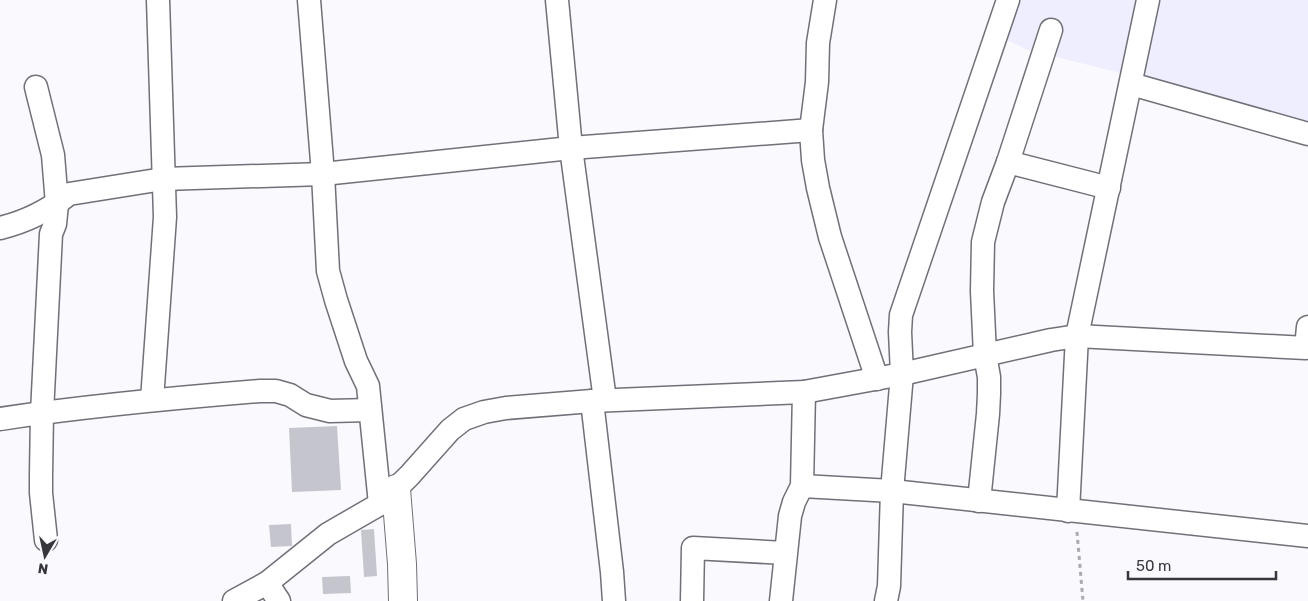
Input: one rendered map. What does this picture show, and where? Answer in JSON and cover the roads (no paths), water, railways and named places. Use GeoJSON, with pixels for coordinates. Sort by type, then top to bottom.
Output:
{"type":"FeatureCollection","features":[{"type":"Feature","properties":{"kind":"main road"},"geometry":{"type":"LineString","coordinates":[[388,496],[402,564],[403,601]]}},
{"type":"Feature","properties":{"kind":"street"},"geometry":{"type":"LineString","coordinates":[[152,400],[165,217],[158,0]]}},
{"type":"Feature","properties":{"kind":"street"},"geometry":{"type":"LineString","coordinates":[[309,0],[323,174],[328,271],[356,361],[368,386],[370,410],[388,496]]}},
{"type":"Feature","properties":{"kind":"street"},"geometry":{"type":"LineString","coordinates":[[556,0],[599,400],[614,601]]}},
{"type":"Feature","properties":{"kind":"street"},"geometry":{"type":"LineString","coordinates":[[825,0],[818,43],[817,82],[811,130],[814,160],[818,188],[830,237],[877,379]]}},
{"type":"Feature","properties":{"kind":"street"},"geometry":{"type":"LineString","coordinates":[[886,601],[892,491],[902,374],[901,315],[1008,0]]}},
{"type":"Feature","properties":{"kind":"street"},"geometry":{"type":"LineString","coordinates":[[1072,512],[1077,336],[1148,0]]}},
{"type":"Feature","properties":{"kind":"street"},"geometry":{"type":"LineString","coordinates":[[979,501],[988,414],[989,377],[985,355],[982,291],[983,242],[993,202],[1051,30]]}},
{"type":"Feature","properties":{"kind":"street"},"geometry":{"type":"LineString","coordinates":[[1131,84],[1308,134]]}},
{"type":"Feature","properties":{"kind":"street"},"geometry":{"type":"LineString","coordinates":[[36,87],[53,155],[57,204],[55,224],[51,234],[42,413],[41,493],[46,540]]}},
{"type":"Feature","properties":{"kind":"street"},"geometry":{"type":"LineString","coordinates":[[0,228],[26,220],[57,204],[69,194],[163,178],[323,174],[571,148],[811,130]]}},
{"type":"Feature","properties":{"kind":"street"},"geometry":{"type":"LineString","coordinates":[[1008,162],[1109,188]]}},
{"type":"Feature","properties":{"kind":"street"},"geometry":{"type":"LineString","coordinates":[[234,601],[273,592],[328,534],[388,496],[409,476],[450,430],[464,419],[484,412],[506,408],[599,400],[804,392],[902,374],[1051,340],[1077,336],[1306,348],[1308,327]]}},
{"type":"Feature","properties":{"kind":"street"},"geometry":{"type":"LineString","coordinates":[[0,420],[152,400],[260,391],[276,391],[290,395],[306,405],[330,411],[370,410]]}},
{"type":"Feature","properties":{"kind":"street"},"geometry":{"type":"LineString","coordinates":[[781,601],[790,516],[802,486],[804,392]]}},
{"type":"Feature","properties":{"kind":"street"},"geometry":{"type":"LineString","coordinates":[[802,486],[892,491],[1072,512],[1308,536]]}},
{"type":"Feature","properties":{"kind":"street"},"geometry":{"type":"LineString","coordinates":[[692,601],[693,548],[785,553]]}}]}
